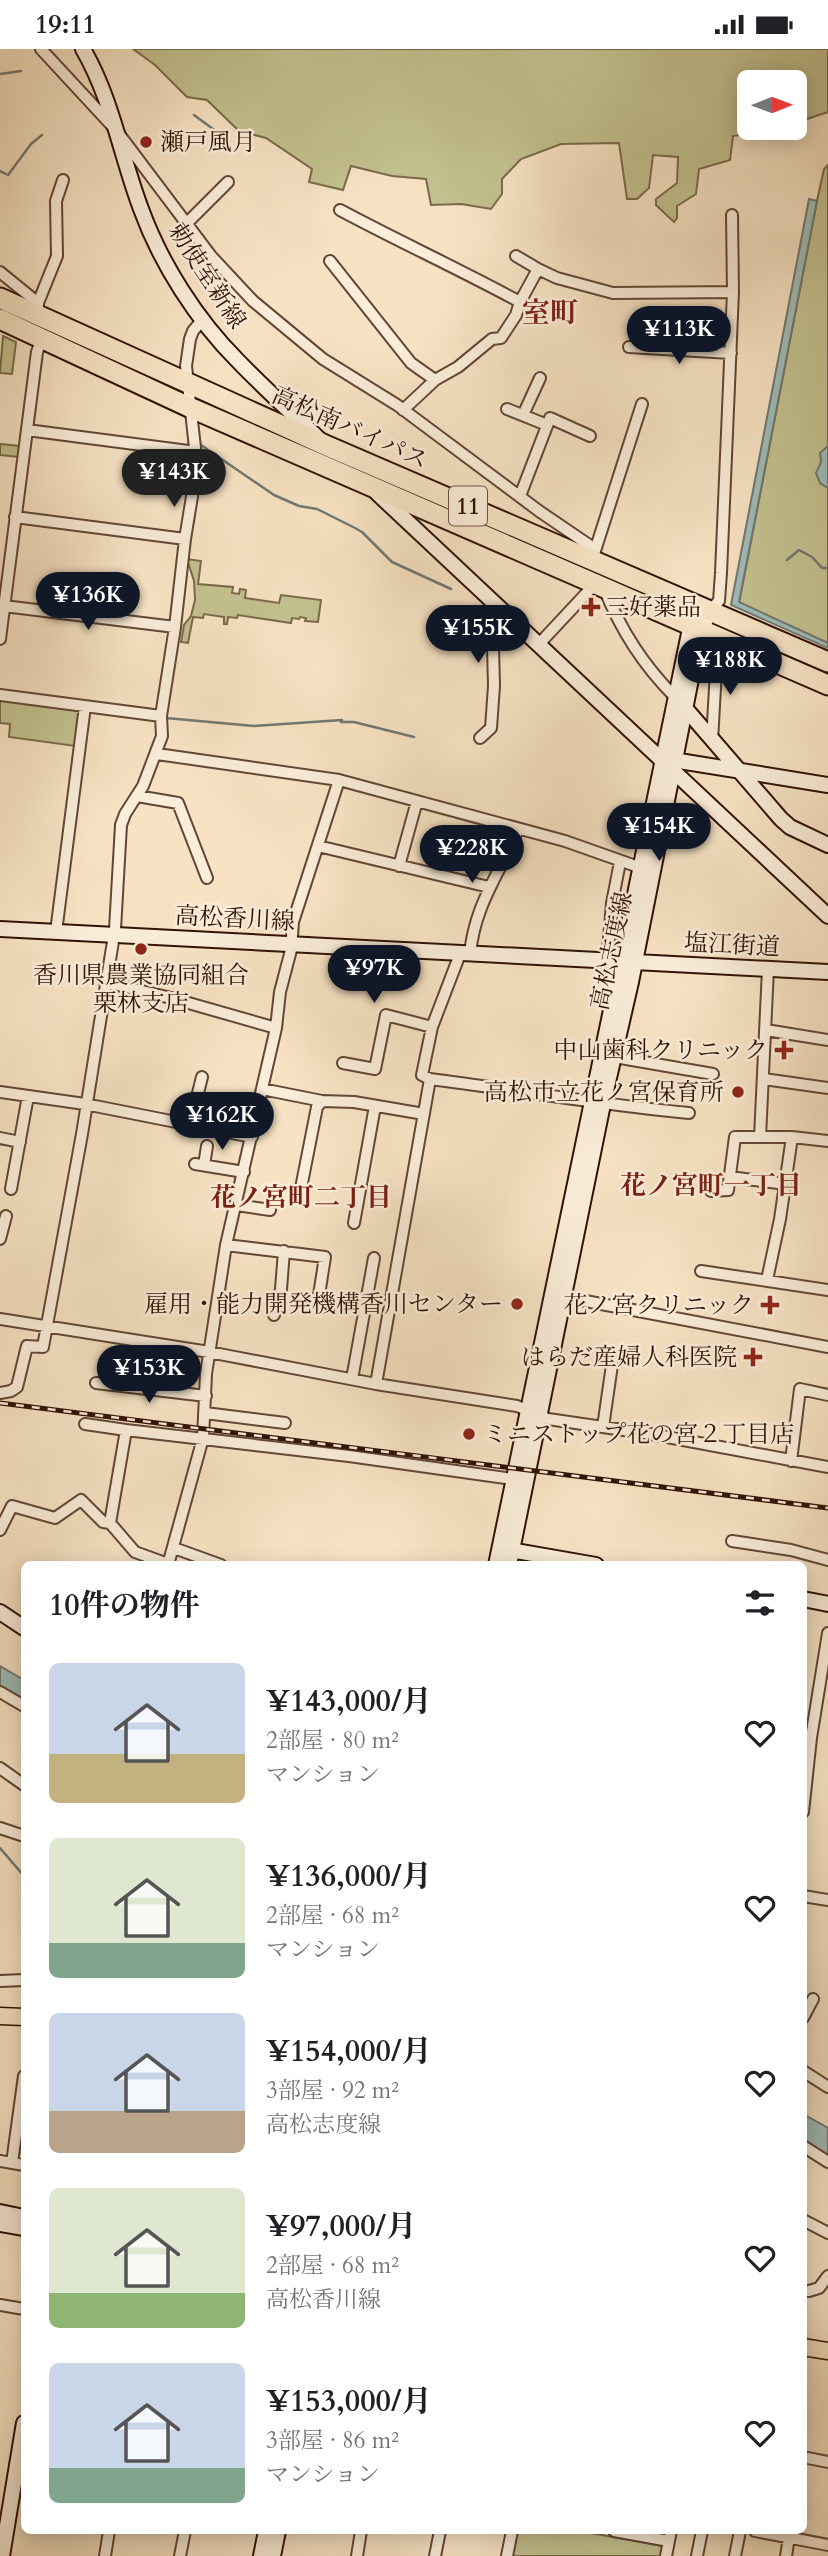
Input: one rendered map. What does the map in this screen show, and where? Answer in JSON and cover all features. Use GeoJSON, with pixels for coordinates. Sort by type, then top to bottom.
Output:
{"type":"FeatureCollection","features":[{"type":"Feature","properties":{"kind":"highway","name":"高松南バイパス"},"geometry":{"type":"LineString","coordinates":[[0,298],[39,309],[187,383],[593,559],[693,616]]}},
{"type":"Feature","properties":{"kind":"highway","name":"高松南バイパス"},"geometry":{"type":"LineString","coordinates":[[0,319],[189,407],[599,585],[693,616]]}},
{"type":"Feature","properties":{"kind":"highway","name":"11"},"geometry":{"type":"LineString","coordinates":[[693,616],[828,662]]}},
{"type":"Feature","properties":{"kind":"highway","name":"11"},"geometry":{"type":"LineString","coordinates":[[693,616],[828,685]]}},
{"type":"Feature","properties":{"kind":"main road","name":"勅使室新線"},"geometry":{"type":"LineString","coordinates":[[83,49],[96,71],[151,234],[183,291],[237,361],[539,644],[670,762],[828,916]]}},
{"type":"Feature","properties":{"kind":"main road","name":"高松志度線"},"geometry":{"type":"LineString","coordinates":[[507,1554],[533,1411],[607,1056],[621,962],[646,870],[670,762],[693,616]]}},
{"type":"Feature","properties":{"kind":"main road"},"geometry":{"type":"LineString","coordinates":[[680,703],[790,827],[828,845]]}},
{"type":"Feature","properties":{"kind":"main road"},"geometry":{"type":"LineString","coordinates":[[670,762],[735,768],[828,785]]}},
{"type":"Feature","properties":{"kind":"main road","name":"高松香川線"},"geometry":{"type":"LineString","coordinates":[[0,929],[621,962]]}},
{"type":"Feature","properties":{"kind":"main road","name":"塩江街道"},"geometry":{"type":"LineString","coordinates":[[621,962],[828,972]]}},
{"type":"Feature","properties":{"kind":"main road","name":"高松志度線"},"geometry":{"type":"LineString","coordinates":[[507,1554],[513,1479],[533,1411]]}},
{"type":"Feature","properties":{"kind":"main road"},"geometry":{"type":"LineString","coordinates":[[507,1554],[564,1561]]}},
{"type":"Feature","properties":{"kind":"main road"},"geometry":{"type":"LineString","coordinates":[[807,1600],[828,1604]]}},
{"type":"Feature","properties":{"kind":"main road"},"geometry":{"type":"LineString","coordinates":[[0,1612],[21,1626]]}},
{"type":"Feature","properties":{"kind":"main road"},"geometry":{"type":"LineString","coordinates":[[0,2016],[21,2017]]}},
{"type":"Feature","properties":{"kind":"main road"},"geometry":{"type":"LineString","coordinates":[[0,2213],[21,2216]]}},
{"type":"Feature","properties":{"kind":"main road"},"geometry":{"type":"LineString","coordinates":[[0,2224],[21,2228]]}},
{"type":"Feature","properties":{"kind":"main road"},"geometry":{"type":"LineString","coordinates":[[807,2348],[828,2351]]}},
{"type":"Feature","properties":{"kind":"main road"},"geometry":{"type":"LineString","coordinates":[[2,2556],[5,2512],[21,2437]]}},
{"type":"Feature","properties":{"kind":"main road"},"geometry":{"type":"LineString","coordinates":[[261,2556],[265,2534]]}},
{"type":"Feature","properties":{"kind":"main road"},"geometry":{"type":"LineString","coordinates":[[273,2556],[277,2534]]}},
{"type":"Feature","properties":{"kind":"street"},"geometry":{"type":"LineString","coordinates":[[41,49],[117,130],[225,274],[253,301],[323,359],[403,409],[589,545],[593,559]]}},
{"type":"Feature","properties":{"kind":"street"},"geometry":{"type":"LineString","coordinates":[[0,272],[39,309],[57,256],[56,201],[63,180]]}},
{"type":"Feature","properties":{"kind":"street"},"geometry":{"type":"LineString","coordinates":[[187,223],[228,182]]}},
{"type":"Feature","properties":{"kind":"street"},"geometry":{"type":"LineString","coordinates":[[340,210],[520,302]]}},
{"type":"Feature","properties":{"kind":"street"},"geometry":{"type":"LineString","coordinates":[[693,616],[719,601],[731,353],[733,215]]}},
{"type":"Feature","properties":{"kind":"street"},"geometry":{"type":"LineString","coordinates":[[516,256],[557,278],[613,293],[733,292]]}},
{"type":"Feature","properties":{"kind":"street"},"geometry":{"type":"LineString","coordinates":[[330,261],[411,363],[435,380]]}},
{"type":"Feature","properties":{"kind":"street"},"geometry":{"type":"LineString","coordinates":[[403,409],[435,380],[458,367],[492,339],[501,338],[516,315],[538,269]]}},
{"type":"Feature","properties":{"kind":"street"},"geometry":{"type":"LineString","coordinates":[[0,1393],[17,1387],[27,1346],[43,1347],[114,935],[121,825],[125,814],[138,796],[162,736],[161,716],[197,466],[186,366],[190,339],[203,319]]}},
{"type":"Feature","properties":{"kind":"street"},"geometry":{"type":"LineString","coordinates":[[0,639],[37,352],[42,338]]}},
{"type":"Feature","properties":{"kind":"street"},"geometry":{"type":"LineString","coordinates":[[629,347],[731,353]]}},
{"type":"Feature","properties":{"kind":"street"},"geometry":{"type":"LineString","coordinates":[[523,415],[540,378]]}},
{"type":"Feature","properties":{"kind":"street"},"geometry":{"type":"LineString","coordinates":[[593,559],[642,404]]}},
{"type":"Feature","properties":{"kind":"street"},"geometry":{"type":"LineString","coordinates":[[507,409],[547,425]]}},
{"type":"Feature","properties":{"kind":"street"},"geometry":{"type":"LineString","coordinates":[[520,496],[550,418],[590,436]]}},
{"type":"Feature","properties":{"kind":"street"},"geometry":{"type":"LineString","coordinates":[[27,430],[196,452]]}},
{"type":"Feature","properties":{"kind":"street"},"geometry":{"type":"LineString","coordinates":[[15,517],[185,538]]}},
{"type":"Feature","properties":{"kind":"street"},"geometry":{"type":"LineString","coordinates":[[0,529],[14,531]]}},
{"type":"Feature","properties":{"kind":"street"},"geometry":{"type":"LineString","coordinates":[[539,644],[599,585],[631,642],[680,703]]}},
{"type":"Feature","properties":{"kind":"street"},"geometry":{"type":"LineString","coordinates":[[4,606],[175,627]]}},
{"type":"Feature","properties":{"kind":"street"},"geometry":{"type":"LineString","coordinates":[[480,738],[491,728],[493,647],[516,622]]}},
{"type":"Feature","properties":{"kind":"street"},"geometry":{"type":"LineString","coordinates":[[712,741],[717,652]]}},
{"type":"Feature","properties":{"kind":"street"},"geometry":{"type":"LineString","coordinates":[[0,695],[161,716]]}},
{"type":"Feature","properties":{"kind":"street"},"geometry":{"type":"LineString","coordinates":[[56,932],[85,706]]}},
{"type":"Feature","properties":{"kind":"street"},"geometry":{"type":"LineString","coordinates":[[157,754],[338,780],[565,841],[646,870]]}},
{"type":"Feature","properties":{"kind":"street"},"geometry":{"type":"LineString","coordinates":[[169,1561],[203,1438],[209,1352],[226,1245],[276,1028],[280,992],[292,945],[293,922],[338,780]]}},
{"type":"Feature","properties":{"kind":"street"},"geometry":{"type":"LineString","coordinates":[[138,796],[178,803],[178,817],[206,863],[207,878]]}},
{"type":"Feature","properties":{"kind":"street"},"geometry":{"type":"LineString","coordinates":[[399,866],[418,801]]}},
{"type":"Feature","properties":{"kind":"street"},"geometry":{"type":"LineString","coordinates":[[518,829],[489,887],[465,954],[432,1027],[422,1075],[430,1079],[597,1103],[689,1113]]}},
{"type":"Feature","properties":{"kind":"street"},"geometry":{"type":"LineString","coordinates":[[318,846],[489,887]]}},
{"type":"Feature","properties":{"kind":"street"},"geometry":{"type":"LineString","coordinates":[[620,862],[612,903],[621,962]]}},
{"type":"Feature","properties":{"kind":"street"},"geometry":{"type":"LineString","coordinates":[[760,1137],[768,969]]}},
{"type":"Feature","properties":{"kind":"street"},"geometry":{"type":"LineString","coordinates":[[105,982],[276,1028]]}},
{"type":"Feature","properties":{"kind":"street"},"geometry":{"type":"LineString","coordinates":[[343,1063],[375,1069],[386,1015],[432,1027]]}},
{"type":"Feature","properties":{"kind":"street"},"geometry":{"type":"LineString","coordinates":[[766,1030],[828,1040]]}},
{"type":"Feature","properties":{"kind":"street"},"geometry":{"type":"LineString","coordinates":[[607,1056],[713,1074]]}},
{"type":"Feature","properties":{"kind":"street"},"geometry":{"type":"LineString","coordinates":[[190,1125],[202,1077]]}},
{"type":"Feature","properties":{"kind":"street"},"geometry":{"type":"LineString","coordinates":[[376,1384],[430,1079]]}},
{"type":"Feature","properties":{"kind":"street"},"geometry":{"type":"LineString","coordinates":[[764,1079],[828,1088]]}},
{"type":"Feature","properties":{"kind":"street"},"geometry":{"type":"LineString","coordinates":[[262,1089],[322,1101],[354,1102],[424,1114]]}},
{"type":"Feature","properties":{"kind":"street"},"geometry":{"type":"LineString","coordinates":[[0,1092],[85,1104],[252,1137]]}},
{"type":"Feature","properties":{"kind":"street"},"geometry":{"type":"LineString","coordinates":[[11,1189],[28,1096]]}},
{"type":"Feature","properties":{"kind":"street"},"geometry":{"type":"LineString","coordinates":[[301,1188],[317,1107],[322,1101]]}},
{"type":"Feature","properties":{"kind":"street"},"geometry":{"type":"LineString","coordinates":[[354,1223],[376,1106]]}},
{"type":"Feature","properties":{"kind":"street"},"geometry":{"type":"LineString","coordinates":[[711,1191],[728,1190],[734,1137],[792,1137],[828,1141]]}},
{"type":"Feature","properties":{"kind":"street"},"geometry":{"type":"LineString","coordinates":[[767,1280],[786,1184],[792,1137]]}},
{"type":"Feature","properties":{"kind":"street"},"geometry":{"type":"LineString","coordinates":[[0,1138],[20,1142]]}},
{"type":"Feature","properties":{"kind":"street"},"geometry":{"type":"LineString","coordinates":[[207,1146],[199,1164],[244,1172]]}},
{"type":"Feature","properties":{"kind":"street"},"geometry":{"type":"LineString","coordinates":[[729,1177],[786,1184]]}},
{"type":"Feature","properties":{"kind":"street"},"geometry":{"type":"LineString","coordinates":[[237,1205],[270,1210]]}},
{"type":"Feature","properties":{"kind":"street"},"geometry":{"type":"LineString","coordinates":[[0,1239],[6,1216]]}},
{"type":"Feature","properties":{"kind":"street"},"geometry":{"type":"LineString","coordinates":[[226,1245],[325,1257],[318,1295]]}},
{"type":"Feature","properties":{"kind":"street"},"geometry":{"type":"LineString","coordinates":[[274,1315],[281,1289],[284,1251]]}},
{"type":"Feature","properties":{"kind":"street"},"geometry":{"type":"LineString","coordinates":[[352,1379],[374,1258]]}},
{"type":"Feature","properties":{"kind":"street"},"geometry":{"type":"LineString","coordinates":[[701,1271],[828,1290]]}},
{"type":"Feature","properties":{"kind":"street"},"geometry":{"type":"LineString","coordinates":[[558,1296],[828,1347]]}},
{"type":"Feature","properties":{"kind":"street"},"geometry":{"type":"LineString","coordinates":[[0,1319],[209,1352],[533,1411],[548,1419],[828,1467]]}},
{"type":"Feature","properties":{"kind":"street"},"geometry":{"type":"LineString","coordinates":[[603,1427],[613,1358]]}},
{"type":"Feature","properties":{"kind":"street"},"geometry":{"type":"LineString","coordinates":[[96,1383],[206,1396]]}},
{"type":"Feature","properties":{"kind":"street"},"geometry":{"type":"LineString","coordinates":[[791,1461],[800,1389],[828,1395]]}},
{"type":"Feature","properties":{"kind":"street"},"geometry":{"type":"LineString","coordinates":[[205,1413],[285,1423]]}},
{"type":"Feature","properties":{"kind":"street"},"geometry":{"type":"LineString","coordinates":[[85,1424],[513,1479]]}},
{"type":"Feature","properties":{"kind":"street"},"geometry":{"type":"LineString","coordinates":[[110,1523],[126,1430]]}},
{"type":"Feature","properties":{"kind":"street"},"geometry":{"type":"LineString","coordinates":[[0,1500],[55,1518],[80,1500],[103,1522],[110,1523],[135,1552],[160,1561]]}},
{"type":"Feature","properties":{"kind":"street"},"geometry":{"type":"LineString","coordinates":[[0,1530],[12,1506]]}},
{"type":"Feature","properties":{"kind":"street"},"geometry":{"type":"LineString","coordinates":[[732,1541],[791,1550],[828,1560]]}},
{"type":"Feature","properties":{"kind":"street"},"geometry":{"type":"LineString","coordinates":[[174,1549],[209,1561]]}},
{"type":"Feature","properties":{"kind":"street"},"geometry":{"type":"LineString","coordinates":[[807,1775],[828,1633]]}},
{"type":"Feature","properties":{"kind":"street"},"geometry":{"type":"LineString","coordinates":[[0,1692],[21,1704]]}},
{"type":"Feature","properties":{"kind":"street"},"geometry":{"type":"LineString","coordinates":[[0,1768],[21,1783]]}},
{"type":"Feature","properties":{"kind":"street"},"geometry":{"type":"LineString","coordinates":[[0,1828],[21,1835]]}},
{"type":"Feature","properties":{"kind":"street"},"geometry":{"type":"LineString","coordinates":[[807,1897],[828,1900]]}},
{"type":"Feature","properties":{"kind":"street"},"geometry":{"type":"LineString","coordinates":[[0,1981],[21,1979]]}},
{"type":"Feature","properties":{"kind":"street"},"geometry":{"type":"LineString","coordinates":[[807,2010],[813,1999]]}},
{"type":"Feature","properties":{"kind":"street"},"geometry":{"type":"LineString","coordinates":[[807,2074],[828,2087]]}},
{"type":"Feature","properties":{"kind":"street"},"geometry":{"type":"LineString","coordinates":[[12,2163],[21,2098]]}},
{"type":"Feature","properties":{"kind":"street"},"geometry":{"type":"LineString","coordinates":[[807,2149],[828,2162]]}},
{"type":"Feature","properties":{"kind":"street"},"geometry":{"type":"LineString","coordinates":[[0,2161],[21,2164]]}},
{"type":"Feature","properties":{"kind":"street"},"geometry":{"type":"LineString","coordinates":[[807,2222],[828,2232]]}},
{"type":"Feature","properties":{"kind":"street"},"geometry":{"type":"LineString","coordinates":[[809,2291],[820,2288],[828,2276]]}},
{"type":"Feature","properties":{"kind":"street"},"geometry":{"type":"LineString","coordinates":[[0,2305],[21,2308]]}},
{"type":"Feature","properties":{"kind":"street"},"geometry":{"type":"LineString","coordinates":[[807,2459],[828,2462]]}},
{"type":"Feature","properties":{"kind":"street"},"geometry":{"type":"LineString","coordinates":[[105,2556],[109,2534]]}},
{"type":"Feature","properties":{"kind":"street"},"geometry":{"type":"LineString","coordinates":[[180,2556],[184,2534]]}},
{"type":"Feature","properties":{"kind":"street"},"geometry":{"type":"LineString","coordinates":[[357,2556],[361,2534]]}},
{"type":"Feature","properties":{"kind":"street"},"geometry":{"type":"LineString","coordinates":[[435,2556],[439,2534]]}},
{"type":"Feature","properties":{"kind":"street"},"geometry":{"type":"LineString","coordinates":[[507,2556],[511,2534]]}},
{"type":"Feature","properties":{"kind":"street"},"geometry":{"type":"LineString","coordinates":[[648,2534],[670,2536],[666,2556]]}},
{"type":"Feature","properties":{"kind":"street"},"geometry":{"type":"LineString","coordinates":[[697,2556],[701,2534]]}},
{"type":"Feature","properties":{"kind":"street"},"geometry":{"type":"LineString","coordinates":[[735,2556],[739,2534]]}},
{"type":"Feature","properties":{"kind":"street"},"geometry":{"type":"LineString","coordinates":[[772,2534],[828,2545]]}},
{"type":"Feature","properties":{"kind":"street"},"geometry":{"type":"LineString","coordinates":[[786,2556],[789,2537]]}},
{"type":"Feature","properties":{"kind":"shaded area"},"geometry":{"type":"Polygon","coordinates":[[[133,49],[828,49],[828,112],[807,119],[807,70],[737,70],[737,135],[733,136],[730,160],[699,169],[696,194],[677,206],[677,218],[674,222],[656,205],[656,199],[677,183],[678,157],[653,155],[649,188],[637,199],[627,199],[619,143],[561,144],[521,159],[502,179],[502,194],[491,209],[461,204],[431,205],[426,179],[392,176],[351,166],[343,190],[309,182],[312,169],[266,138],[239,131],[207,100],[187,97],[155,65],[133,49]]]}},
{"type":"Feature","properties":{"kind":"shaded area"},"geometry":{"type":"Polygon","coordinates":[[[828,165],[828,643],[739,603],[817,201],[824,169],[828,165]]]}},
{"type":"Feature","properties":{"kind":"shaded area"},"geometry":{"type":"Polygon","coordinates":[[[3,336],[16,342],[12,374],[0,373],[3,336]]]}},
{"type":"Feature","properties":{"kind":"shaded area"},"geometry":{"type":"Polygon","coordinates":[[[0,444],[20,446],[19,457],[0,455],[0,444]]]}},
{"type":"Feature","properties":{"kind":"shaded area"},"geometry":{"type":"Polygon","coordinates":[[[187,559],[201,561],[198,584],[233,587],[232,593],[239,594],[240,589],[246,590],[245,598],[279,603],[281,595],[321,600],[318,622],[305,621],[306,618],[300,617],[292,618],[291,623],[238,615],[237,618],[228,617],[227,624],[224,624],[224,617],[204,614],[203,618],[193,617],[188,643],[181,642],[184,625],[191,616],[195,600],[194,581],[187,559]]]}},
{"type":"Feature","properties":{"kind":"shaded area"},"geometry":{"type":"Polygon","coordinates":[[[0,700],[77,709],[80,713],[75,746],[9,737],[10,724],[0,723],[0,700]]]}},
{"type":"Feature","properties":{"kind":"shaded area"},"geometry":{"type":"Polygon","coordinates":[[[516,2534],[597,2534],[663,2546],[661,2556],[512,2556],[516,2534]]]}},
{"type":"Feature","properties":{"kind":"water"},"geometry":{"type":"Polygon","coordinates":[[[809,199],[817,201],[739,602],[828,643],[828,648],[731,605],[809,199]]]}},
{"type":"Feature","properties":{"kind":"water"},"geometry":{"type":"Polygon","coordinates":[[[828,446],[828,488],[820,483],[816,473],[821,462],[820,453],[828,446]]]}},
{"type":"Feature","properties":{"kind":"water"},"geometry":{"type":"Polygon","coordinates":[[[0,1666],[21,1678],[21,1700],[0,1688],[0,1666]]]}},
{"type":"Feature","properties":{"kind":"water"},"geometry":{"type":"Polygon","coordinates":[[[807,2116],[828,2128],[828,2155],[807,2142],[807,2116]]]}},
{"type":"Feature","properties":{"kind":"waterway"},"geometry":{"type":"LineString","coordinates":[[0,74],[21,71]]}},
{"type":"Feature","properties":{"kind":"waterway"},"geometry":{"type":"LineString","coordinates":[[194,115],[228,140]]}},
{"type":"Feature","properties":{"kind":"waterway"},"geometry":{"type":"LineString","coordinates":[[0,171],[8,175],[31,144],[42,135]]}},
{"type":"Feature","properties":{"kind":"waterway"},"geometry":{"type":"LineString","coordinates":[[201,445],[274,495],[299,506],[317,509],[355,528],[392,562],[451,589]]}},
{"type":"Feature","properties":{"kind":"waterway"},"geometry":{"type":"LineString","coordinates":[[787,560],[799,550],[812,557],[822,568],[828,568]]}},
{"type":"Feature","properties":{"kind":"waterway"},"geometry":{"type":"LineString","coordinates":[[166,718],[254,726],[342,720],[341,722],[354,722],[414,737]]}},
{"type":"Feature","properties":{"kind":"waterway"},"geometry":{"type":"LineString","coordinates":[[0,1775],[21,1790]]}},
{"type":"Feature","properties":{"kind":"waterway"},"geometry":{"type":"LineString","coordinates":[[0,1848],[21,1872]]}},
{"type":"Feature","properties":{"kind":"railway"},"geometry":{"type":"LineString","coordinates":[[0,1403],[828,1508]]}},
{"type":"Feature","properties":{"kind":"place","name":"瀬戸風月"},"geometry":{"type":"Point","coordinates":[146,142]}},
{"type":"Feature","properties":{"kind":"place","name":"三好薬品"},"geometry":{"type":"Point","coordinates":[591,607]}},
{"type":"Feature","properties":{"kind":"place","name":"香川県農業協同組合 栗林支店"},"geometry":{"type":"Point","coordinates":[141,949]}},
{"type":"Feature","properties":{"kind":"place","name":"中山歯科クリニック"},"geometry":{"type":"Point","coordinates":[784,1050]}},
{"type":"Feature","properties":{"kind":"place","name":"高松市立花ノ宮保育所"},"geometry":{"type":"Point","coordinates":[738,1092]}},
{"type":"Feature","properties":{"kind":"place","name":"雇用・能力開発機構香川センター"},"geometry":{"type":"Point","coordinates":[517,1304]}},
{"type":"Feature","properties":{"kind":"place","name":"花ノ宮クリニック"},"geometry":{"type":"Point","coordinates":[770,1305]}},
{"type":"Feature","properties":{"kind":"place","name":"はらだ産婦人科医院"},"geometry":{"type":"Point","coordinates":[753,1357]}},
{"type":"Feature","properties":{"kind":"place","name":"ミニストップ花の宮２丁目店"},"geometry":{"type":"Point","coordinates":[469,1434]}},
{"type":"Feature","properties":{"kind":"district","name":"室町"},"geometry":{"type":"Point","coordinates":[550,313]}},
{"type":"Feature","properties":{"kind":"district","name":"花ノ宮町一丁目"},"geometry":{"type":"Point","coordinates":[711,1185]}},
{"type":"Feature","properties":{"kind":"district","name":"花ノ宮町二丁目"},"geometry":{"type":"Point","coordinates":[301,1197]}}]}
